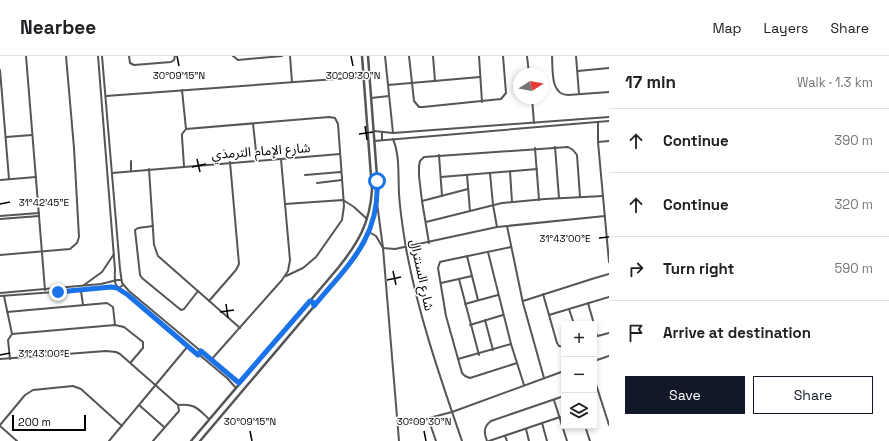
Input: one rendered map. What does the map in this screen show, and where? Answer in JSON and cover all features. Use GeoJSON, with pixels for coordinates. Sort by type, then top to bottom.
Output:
{"type":"FeatureCollection","features":[{"type":"Feature","properties":{"kind":"street"},"geometry":{"type":"LineString","coordinates":[[26,56],[45,290]]}},
{"type":"Feature","properties":{"kind":"street"},"geometry":{"type":"LineString","coordinates":[[0,255],[70,249],[77,243],[79,237],[74,148],[66,56]]}},
{"type":"Feature","properties":{"kind":"street"},"geometry":{"type":"LineString","coordinates":[[98,56],[116,270],[114,281],[117,288],[127,294],[176,335],[227,378],[236,388]]}},
{"type":"Feature","properties":{"kind":"street"},"geometry":{"type":"LineString","coordinates":[[102,56],[121,280],[129,291],[239,383]]}},
{"type":"Feature","properties":{"kind":"street"},"geometry":{"type":"LineString","coordinates":[[129,56],[130,63],[134,65],[171,62],[174,60],[175,56]]}},
{"type":"Feature","properties":{"kind":"street"},"geometry":{"type":"LineString","coordinates":[[233,56],[236,59],[282,56]]}},
{"type":"Feature","properties":{"kind":"street"},"geometry":{"type":"LineString","coordinates":[[290,56],[292,82]]}},
{"type":"Feature","properties":{"kind":"street"},"geometry":{"type":"LineString","coordinates":[[191,441],[317,293],[354,247],[363,232],[372,195],[362,56]]}},
{"type":"Feature","properties":{"kind":"street"},"geometry":{"type":"LineString","coordinates":[[368,56],[374,131],[377,203],[384,248],[399,441]]}},
{"type":"Feature","properties":{"kind":"street"},"geometry":{"type":"LineString","coordinates":[[385,56],[393,133]]}},
{"type":"Feature","properties":{"kind":"street"},"geometry":{"type":"LineString","coordinates":[[409,56],[414,101],[419,107],[498,101],[504,96],[506,89],[503,56]]}},
{"type":"Feature","properties":{"kind":"street"},"geometry":{"type":"LineString","coordinates":[[433,56],[435,81]]}},
{"type":"Feature","properties":{"kind":"street"},"geometry":{"type":"LineString","coordinates":[[479,56],[482,102]]}},
{"type":"Feature","properties":{"kind":"street"},"geometry":{"type":"LineString","coordinates":[[528,56],[529,68]]}},
{"type":"Feature","properties":{"kind":"street"},"geometry":{"type":"LineString","coordinates":[[552,56],[555,87],[562,95],[609,92]]}},
{"type":"Feature","properties":{"kind":"street"},"geometry":{"type":"LineString","coordinates":[[576,56],[580,94]]}},
{"type":"Feature","properties":{"kind":"street"},"geometry":{"type":"LineString","coordinates":[[98,60],[103,60]]}},
{"type":"Feature","properties":{"kind":"street"},"geometry":{"type":"LineString","coordinates":[[578,71],[609,68]]}},
{"type":"Feature","properties":{"kind":"street"},"geometry":{"type":"LineString","coordinates":[[0,70],[9,179]]}},
{"type":"Feature","properties":{"kind":"street"},"geometry":{"type":"LineString","coordinates":[[106,96],[363,77]]}},
{"type":"Feature","properties":{"kind":"street"},"geometry":{"type":"LineString","coordinates":[[388,86],[480,77]]}},
{"type":"Feature","properties":{"kind":"street"},"geometry":{"type":"LineString","coordinates":[[100,84],[105,84]]}},
{"type":"Feature","properties":{"kind":"street"},"geometry":{"type":"LineString","coordinates":[[182,90],[186,129],[182,134],[184,166]]}},
{"type":"Feature","properties":{"kind":"street"},"geometry":{"type":"LineString","coordinates":[[371,98],[388,96]]}},
{"type":"Feature","properties":{"kind":"street"},"geometry":{"type":"LineString","coordinates":[[532,104],[534,123]]}},
{"type":"Feature","properties":{"kind":"street"},"geometry":{"type":"LineString","coordinates":[[103,112],[107,111]]}},
{"type":"Feature","properties":{"kind":"street"},"geometry":{"type":"LineString","coordinates":[[186,129],[332,117],[337,120],[342,172],[342,220],[316,257],[303,268],[286,276]]}},
{"type":"Feature","properties":{"kind":"street"},"geometry":{"type":"LineString","coordinates":[[374,131],[393,133],[609,117]]}},
{"type":"Feature","properties":{"kind":"street"},"geometry":{"type":"LineString","coordinates":[[374,141],[609,121]]}},
{"type":"Feature","properties":{"kind":"street"},"geometry":{"type":"LineString","coordinates":[[598,122],[598,142],[609,262]]}},
{"type":"Feature","properties":{"kind":"street"},"geometry":{"type":"LineString","coordinates":[[253,124],[257,160]]}},
{"type":"Feature","properties":{"kind":"street"},"geometry":{"type":"LineString","coordinates":[[382,133],[382,140]]}},
{"type":"Feature","properties":{"kind":"street"},"geometry":{"type":"LineString","coordinates":[[6,137],[32,135]]}},
{"type":"Feature","properties":{"kind":"street","name":"شارع السنترال"},"geometry":{"type":"LineString","coordinates":[[393,139],[397,155],[399,195],[406,248],[424,326],[462,441]]}},
{"type":"Feature","properties":{"kind":"street"},"geometry":{"type":"LineString","coordinates":[[598,142],[609,141]]}},
{"type":"Feature","properties":{"kind":"street"},"geometry":{"type":"LineString","coordinates":[[555,147],[559,198]]}},
{"type":"Feature","properties":{"kind":"street"},"geometry":{"type":"LineString","coordinates":[[430,242],[422,201],[419,171],[420,161],[424,157],[535,148],[568,147],[577,155],[580,197]]}},
{"type":"Feature","properties":{"kind":"street"},"geometry":{"type":"LineString","coordinates":[[535,148],[539,200]]}},
{"type":"Feature","properties":{"kind":"street"},"geometry":{"type":"LineString","coordinates":[[370,153],[372,156],[375,154]]}},
{"type":"Feature","properties":{"kind":"street","name":"شارع الإمام الترمذي"},"geometry":{"type":"LineString","coordinates":[[112,173],[340,154]]}},
{"type":"Feature","properties":{"kind":"street"},"geometry":{"type":"LineString","coordinates":[[439,155],[442,196]]}},
{"type":"Feature","properties":{"kind":"street"},"geometry":{"type":"LineString","coordinates":[[211,360],[286,276],[290,266],[280,158]]}},
{"type":"Feature","properties":{"kind":"street"},"geometry":{"type":"LineString","coordinates":[[130,161],[131,171]]}},
{"type":"Feature","properties":{"kind":"street"},"geometry":{"type":"LineString","coordinates":[[209,301],[236,270],[239,264],[230,162]]}},
{"type":"Feature","properties":{"kind":"street"},"geometry":{"type":"LineString","coordinates":[[371,165],[374,162],[376,166]]}},
{"type":"Feature","properties":{"kind":"street"},"geometry":{"type":"LineString","coordinates":[[148,169],[154,245],[158,256],[240,328]]}},
{"type":"Feature","properties":{"kind":"street"},"geometry":{"type":"LineString","coordinates":[[441,177],[537,169]]}},
{"type":"Feature","properties":{"kind":"street"},"geometry":{"type":"LineString","coordinates":[[510,171],[512,202]]}},
{"type":"Feature","properties":{"kind":"street"},"geometry":{"type":"LineString","coordinates":[[305,175],[342,172]]}},
{"type":"Feature","properties":{"kind":"street"},"geometry":{"type":"LineString","coordinates":[[490,173],[493,206],[497,227]]}},
{"type":"Feature","properties":{"kind":"street"},"geometry":{"type":"LineString","coordinates":[[466,174],[470,211]]}},
{"type":"Feature","properties":{"kind":"street"},"geometry":{"type":"LineString","coordinates":[[0,180],[36,177]]}},
{"type":"Feature","properties":{"kind":"street"},"geometry":{"type":"LineString","coordinates":[[317,183],[342,180]]}},
{"type":"Feature","properties":{"kind":"street"},"geometry":{"type":"LineString","coordinates":[[108,184],[112,183]]}},
{"type":"Feature","properties":{"kind":"street"},"geometry":{"type":"LineString","coordinates":[[422,201],[468,189]]}},
{"type":"Feature","properties":{"kind":"street"},"geometry":{"type":"LineString","coordinates":[[426,222],[512,202],[603,196]]}},
{"type":"Feature","properties":{"kind":"street"},"geometry":{"type":"LineString","coordinates":[[285,204],[343,200],[354,207],[367,220]]}},
{"type":"Feature","properties":{"kind":"street"},"geometry":{"type":"LineString","coordinates":[[200,441],[355,258],[369,232],[374,219],[377,203]]}},
{"type":"Feature","properties":{"kind":"street"},"geometry":{"type":"LineString","coordinates":[[0,216],[39,213]]}},
{"type":"Feature","properties":{"kind":"street"},"geometry":{"type":"LineString","coordinates":[[0,219],[39,216]]}},
{"type":"Feature","properties":{"kind":"street"},"geometry":{"type":"LineString","coordinates":[[369,232],[376,236],[384,248],[389,250],[406,248],[497,227],[605,216]]}},
{"type":"Feature","properties":{"kind":"street"},"geometry":{"type":"LineString","coordinates":[[153,226],[138,228],[135,230],[138,267],[142,278],[181,310],[198,291]]}},
{"type":"Feature","properties":{"kind":"street"},"geometry":{"type":"LineString","coordinates":[[507,226],[523,301],[544,378]]}},
{"type":"Feature","properties":{"kind":"street"},"geometry":{"type":"LineString","coordinates":[[511,247],[440,262],[438,268],[446,316],[462,373],[470,378],[517,363]]}},
{"type":"Feature","properties":{"kind":"street"},"geometry":{"type":"LineString","coordinates":[[488,252],[503,315],[524,385]]}},
{"type":"Feature","properties":{"kind":"street"},"geometry":{"type":"LineString","coordinates":[[82,286],[102,272],[114,253]]}},
{"type":"Feature","properties":{"kind":"street"},"geometry":{"type":"LineString","coordinates":[[467,256],[478,300]]}},
{"type":"Feature","properties":{"kind":"street"},"geometry":{"type":"LineString","coordinates":[[116,270],[120,269]]}},
{"type":"Feature","properties":{"kind":"street"},"geometry":{"type":"LineString","coordinates":[[523,301],[609,274]]}},
{"type":"Feature","properties":{"kind":"street"},"geometry":{"type":"LineString","coordinates":[[440,283],[472,276]]}},
{"type":"Feature","properties":{"kind":"street"},"geometry":{"type":"LineString","coordinates":[[459,279],[464,304],[479,355]]}},
{"type":"Feature","properties":{"kind":"street"},"geometry":{"type":"LineString","coordinates":[[0,293],[106,284],[121,280]]}},
{"type":"Feature","properties":{"kind":"street"},"geometry":{"type":"LineString","coordinates":[[106,284],[108,285],[107,288]]}},
{"type":"Feature","properties":{"kind":"street"},"geometry":{"type":"LineString","coordinates":[[0,296],[121,288],[124,285]]}},
{"type":"Feature","properties":{"kind":"street"},"geometry":{"type":"LineString","coordinates":[[81,290],[83,305]]}},
{"type":"Feature","properties":{"kind":"street"},"geometry":{"type":"LineString","coordinates":[[127,294],[127,291],[129,291]]}},
{"type":"Feature","properties":{"kind":"street"},"geometry":{"type":"LineString","coordinates":[[317,293],[317,297],[321,298]]}},
{"type":"Feature","properties":{"kind":"street"},"geometry":{"type":"LineString","coordinates":[[543,294],[557,343],[561,346]]}},
{"type":"Feature","properties":{"kind":"street"},"geometry":{"type":"LineString","coordinates":[[464,304],[498,295]]}},
{"type":"Feature","properties":{"kind":"street"},"geometry":{"type":"LineString","coordinates":[[4,296],[12,334],[8,340],[10,359]]}},
{"type":"Feature","properties":{"kind":"street"},"geometry":{"type":"LineString","coordinates":[[549,315],[608,297],[609,301]]}},
{"type":"Feature","properties":{"kind":"street"},"geometry":{"type":"LineString","coordinates":[[310,301],[313,302],[314,306]]}},
{"type":"Feature","properties":{"kind":"street"},"geometry":{"type":"LineString","coordinates":[[588,303],[593,321]]}},
{"type":"Feature","properties":{"kind":"street"},"geometry":{"type":"LineString","coordinates":[[7,312],[109,304],[113,309],[115,325]]}},
{"type":"Feature","properties":{"kind":"street"},"geometry":{"type":"LineString","coordinates":[[570,309],[573,321]]}},
{"type":"Feature","properties":{"kind":"street"},"geometry":{"type":"LineString","coordinates":[[470,325],[503,315]]}},
{"type":"Feature","properties":{"kind":"street"},"geometry":{"type":"LineString","coordinates":[[485,320],[493,350]]}},
{"type":"Feature","properties":{"kind":"street"},"geometry":{"type":"LineString","coordinates":[[12,334],[115,325],[124,327],[143,342],[143,348],[131,362]]}},
{"type":"Feature","properties":{"kind":"street"},"geometry":{"type":"LineString","coordinates":[[172,332],[174,332],[174,329]]}},
{"type":"Feature","properties":{"kind":"street"},"geometry":{"type":"LineString","coordinates":[[176,335],[178,332]]}},
{"type":"Feature","properties":{"kind":"street"},"geometry":{"type":"LineString","coordinates":[[597,337],[609,333]]}},
{"type":"Feature","properties":{"kind":"street"},"geometry":{"type":"LineString","coordinates":[[458,360],[479,355],[511,344]]}},
{"type":"Feature","properties":{"kind":"street"},"geometry":{"type":"LineString","coordinates":[[108,441],[188,346]]}},
{"type":"Feature","properties":{"kind":"street"},"geometry":{"type":"LineString","coordinates":[[0,359],[111,351],[120,354],[131,362],[178,405],[179,411],[152,441]]}},
{"type":"Feature","properties":{"kind":"street"},"geometry":{"type":"LineString","coordinates":[[198,355],[201,351]]}},
{"type":"Feature","properties":{"kind":"street"},"geometry":{"type":"LineString","coordinates":[[597,360],[609,356]]}},
{"type":"Feature","properties":{"kind":"street"},"geometry":{"type":"LineString","coordinates":[[398,426],[452,412],[561,372]]}},
{"type":"Feature","properties":{"kind":"street"},"geometry":{"type":"LineString","coordinates":[[227,378],[230,375]]}},
{"type":"Feature","properties":{"kind":"street"},"geometry":{"type":"LineString","coordinates":[[17,441],[0,425],[29,392],[38,389],[73,386],[81,389],[122,426]]}},
{"type":"Feature","properties":{"kind":"street"},"geometry":{"type":"LineString","coordinates":[[597,387],[609,425]]}},
{"type":"Feature","properties":{"kind":"street"},"geometry":{"type":"LineString","coordinates":[[560,417],[488,441],[484,431],[485,427],[491,421],[561,397]]}},
{"type":"Feature","properties":{"kind":"street"},"geometry":{"type":"LineString","coordinates":[[554,400],[567,441]]}},
{"type":"Feature","properties":{"kind":"street"},"geometry":{"type":"LineString","coordinates":[[139,405],[164,427]]}},
{"type":"Feature","properties":{"kind":"street"},"geometry":{"type":"LineString","coordinates":[[178,405],[192,405],[209,419]]}},
{"type":"Feature","properties":{"kind":"street"},"geometry":{"type":"LineString","coordinates":[[428,418],[436,441]]}},
{"type":"Feature","properties":{"kind":"street"},"geometry":{"type":"LineString","coordinates":[[542,423],[547,441]]}},
{"type":"Feature","properties":{"kind":"street"},"geometry":{"type":"LineString","coordinates":[[526,429],[529,441]]}},
{"type":"Feature","properties":{"kind":"street"},"geometry":{"type":"LineString","coordinates":[[586,429],[590,441]]}},
{"type":"Feature","properties":{"kind":"street"},"geometry":{"type":"LineString","coordinates":[[505,436],[507,441]]}},
{"type":"Feature","properties":{"kind":"route"},"geometry":{"type":"LineString","coordinates":[[58,292],[111,287],[120,290],[128,295],[198,355],[201,351],[239,383],[310,301],[313,302],[314,306],[355,258],[366,239],[374,219],[377,203],[377,181]]}}]}
